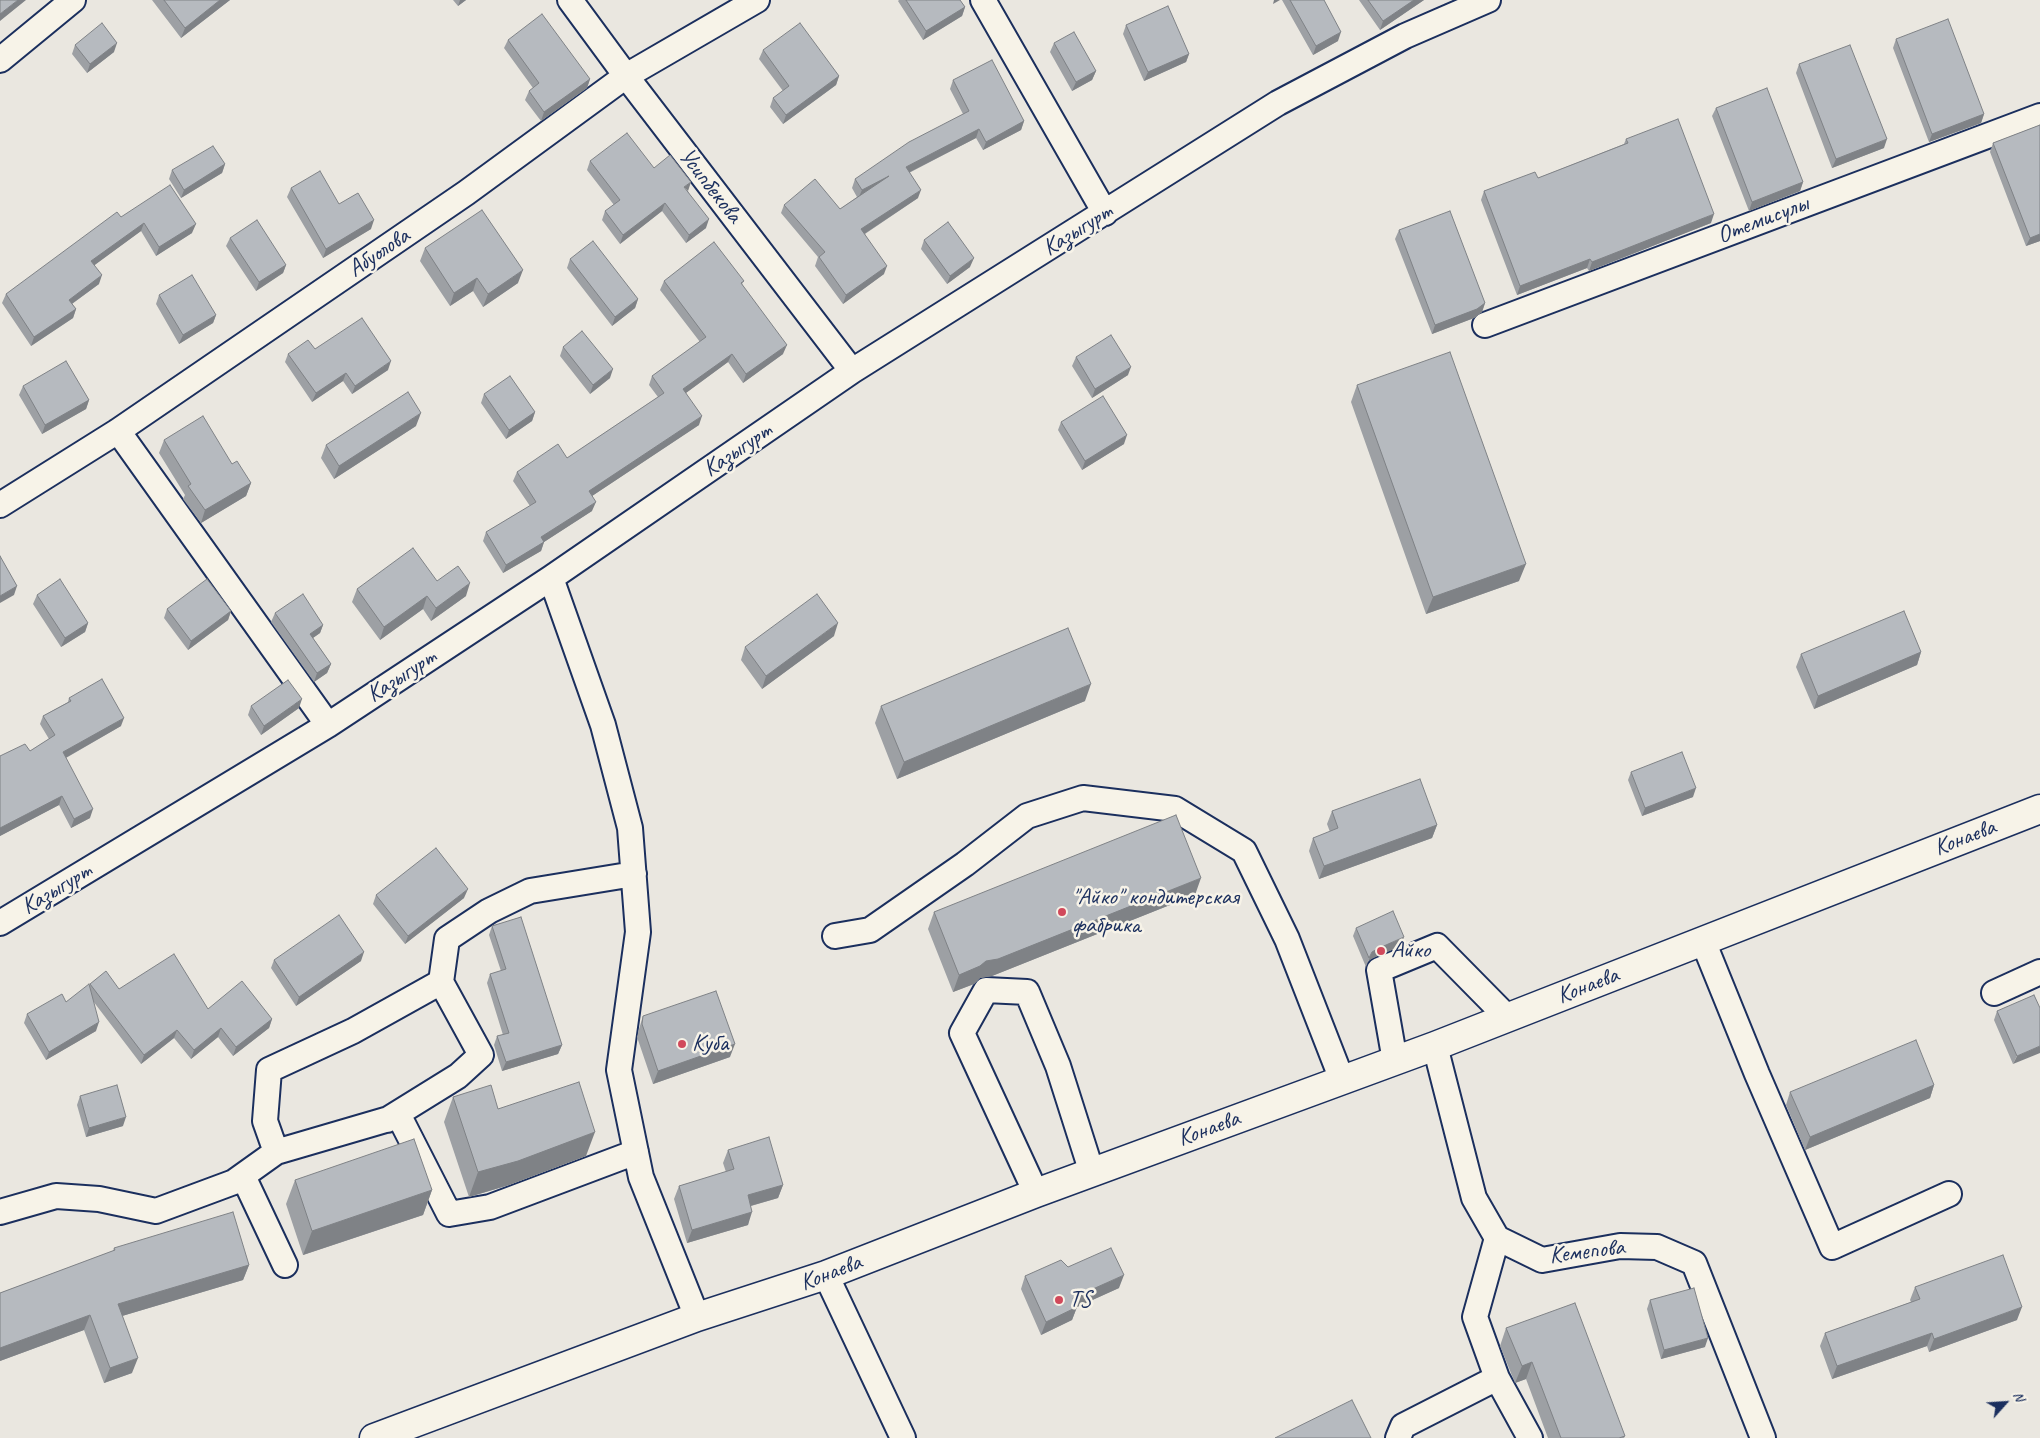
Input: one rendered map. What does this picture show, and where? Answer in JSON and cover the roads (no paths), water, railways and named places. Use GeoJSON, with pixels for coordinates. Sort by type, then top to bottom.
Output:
{"type":"FeatureCollection","features":[{"type":"Feature","properties":{"kind":"main road","name":"Конаева"},"geometry":{"type":"LineString","coordinates":[[374,1438],[697,1317],[826,1275],[1036,1193],[1435,1046],[2040,809]]}},
{"type":"Feature","properties":{"kind":"street"},"geometry":{"type":"LineString","coordinates":[[0,60],[74,0]]}},
{"type":"Feature","properties":{"kind":"street","name":"Усипбекова"},"geometry":{"type":"LineString","coordinates":[[570,0],[852,371]]}},
{"type":"Feature","properties":{"kind":"street","name":"Абуолова"},"geometry":{"type":"LineString","coordinates":[[0,505],[118,431],[466,193],[626,76],[757,0]]}},
{"type":"Feature","properties":{"kind":"street"},"geometry":{"type":"LineString","coordinates":[[984,0],[1105,213]]}},
{"type":"Feature","properties":{"kind":"street","name":"Казыгурт"},"geometry":{"type":"LineString","coordinates":[[0,923],[328,725],[551,578],[852,371],[1278,103],[1405,36],[1488,0]]}},
{"type":"Feature","properties":{"kind":"street","name":"Отемисулы"},"geometry":{"type":"LineString","coordinates":[[1485,325],[2040,116]]}},
{"type":"Feature","properties":{"kind":"street"},"geometry":{"type":"LineString","coordinates":[[118,431],[328,725]]}},
{"type":"Feature","properties":{"kind":"street"},"geometry":{"type":"LineString","coordinates":[[551,578],[603,725],[630,828],[638,932],[619,1070],[641,1177],[697,1317]]}},
{"type":"Feature","properties":{"kind":"street"},"geometry":{"type":"LineString","coordinates":[[835,936],[870,930],[964,864],[1027,816],[1083,798],[1175,809],[1244,851],[1287,939],[1342,1080]]}},
{"type":"Feature","properties":{"kind":"street"},"geometry":{"type":"LineString","coordinates":[[387,1120],[458,1076],[481,1055],[441,982],[447,939],[489,911],[530,891],[634,874]]}},
{"type":"Feature","properties":{"kind":"street"},"geometry":{"type":"LineString","coordinates":[[1703,940],[1757,1074],[1832,1246],[1949,1194]]}},
{"type":"Feature","properties":{"kind":"street"},"geometry":{"type":"LineString","coordinates":[[1395,1061],[1379,970],[1437,946],[1507,1017]]}},
{"type":"Feature","properties":{"kind":"street"},"geometry":{"type":"LineString","coordinates":[[1994,993],[2040,972]]}},
{"type":"Feature","properties":{"kind":"street"},"geometry":{"type":"LineString","coordinates":[[276,1152],[265,1121],[270,1070],[353,1032],[441,982]]}},
{"type":"Feature","properties":{"kind":"street"},"geometry":{"type":"LineString","coordinates":[[1036,1193],[962,1032],[986,990],[1027,992],[1058,1066],[1092,1173]]}},
{"type":"Feature","properties":{"kind":"street"},"geometry":{"type":"LineString","coordinates":[[1435,1046],[1474,1198],[1497,1238],[1475,1317],[1497,1378],[1530,1438]]}},
{"type":"Feature","properties":{"kind":"street"},"geometry":{"type":"LineString","coordinates":[[0,1212],[56,1196],[99,1199],[156,1211],[234,1182],[276,1152],[400,1116],[450,1214],[490,1207],[636,1152]]}},
{"type":"Feature","properties":{"kind":"street"},"geometry":{"type":"LineString","coordinates":[[242,1176],[284,1265]]}},
{"type":"Feature","properties":{"kind":"street","name":"Кемепова"},"geometry":{"type":"LineString","coordinates":[[1497,1238],[1542,1260],[1620,1246],[1657,1247],[1694,1264],[1763,1438]]}},
{"type":"Feature","properties":{"kind":"street"},"geometry":{"type":"LineString","coordinates":[[826,1275],[903,1438]]}},
{"type":"Feature","properties":{"kind":"street"},"geometry":{"type":"LineString","coordinates":[[1398,1438],[1403,1426],[1497,1378]]}},
{"type":"Feature","properties":{"kind":"place","name":"\"Айко\" кондитерская фабрика"},"geometry":{"type":"Point","coordinates":[1062,912]}},
{"type":"Feature","properties":{"kind":"place","name":"Айко"},"geometry":{"type":"Point","coordinates":[1381,951]}},
{"type":"Feature","properties":{"kind":"place","name":"Куба"},"geometry":{"type":"Point","coordinates":[682,1044]}},
{"type":"Feature","properties":{"kind":"place","name":"TS"},"geometry":{"type":"Point","coordinates":[1059,1300]}}]}
